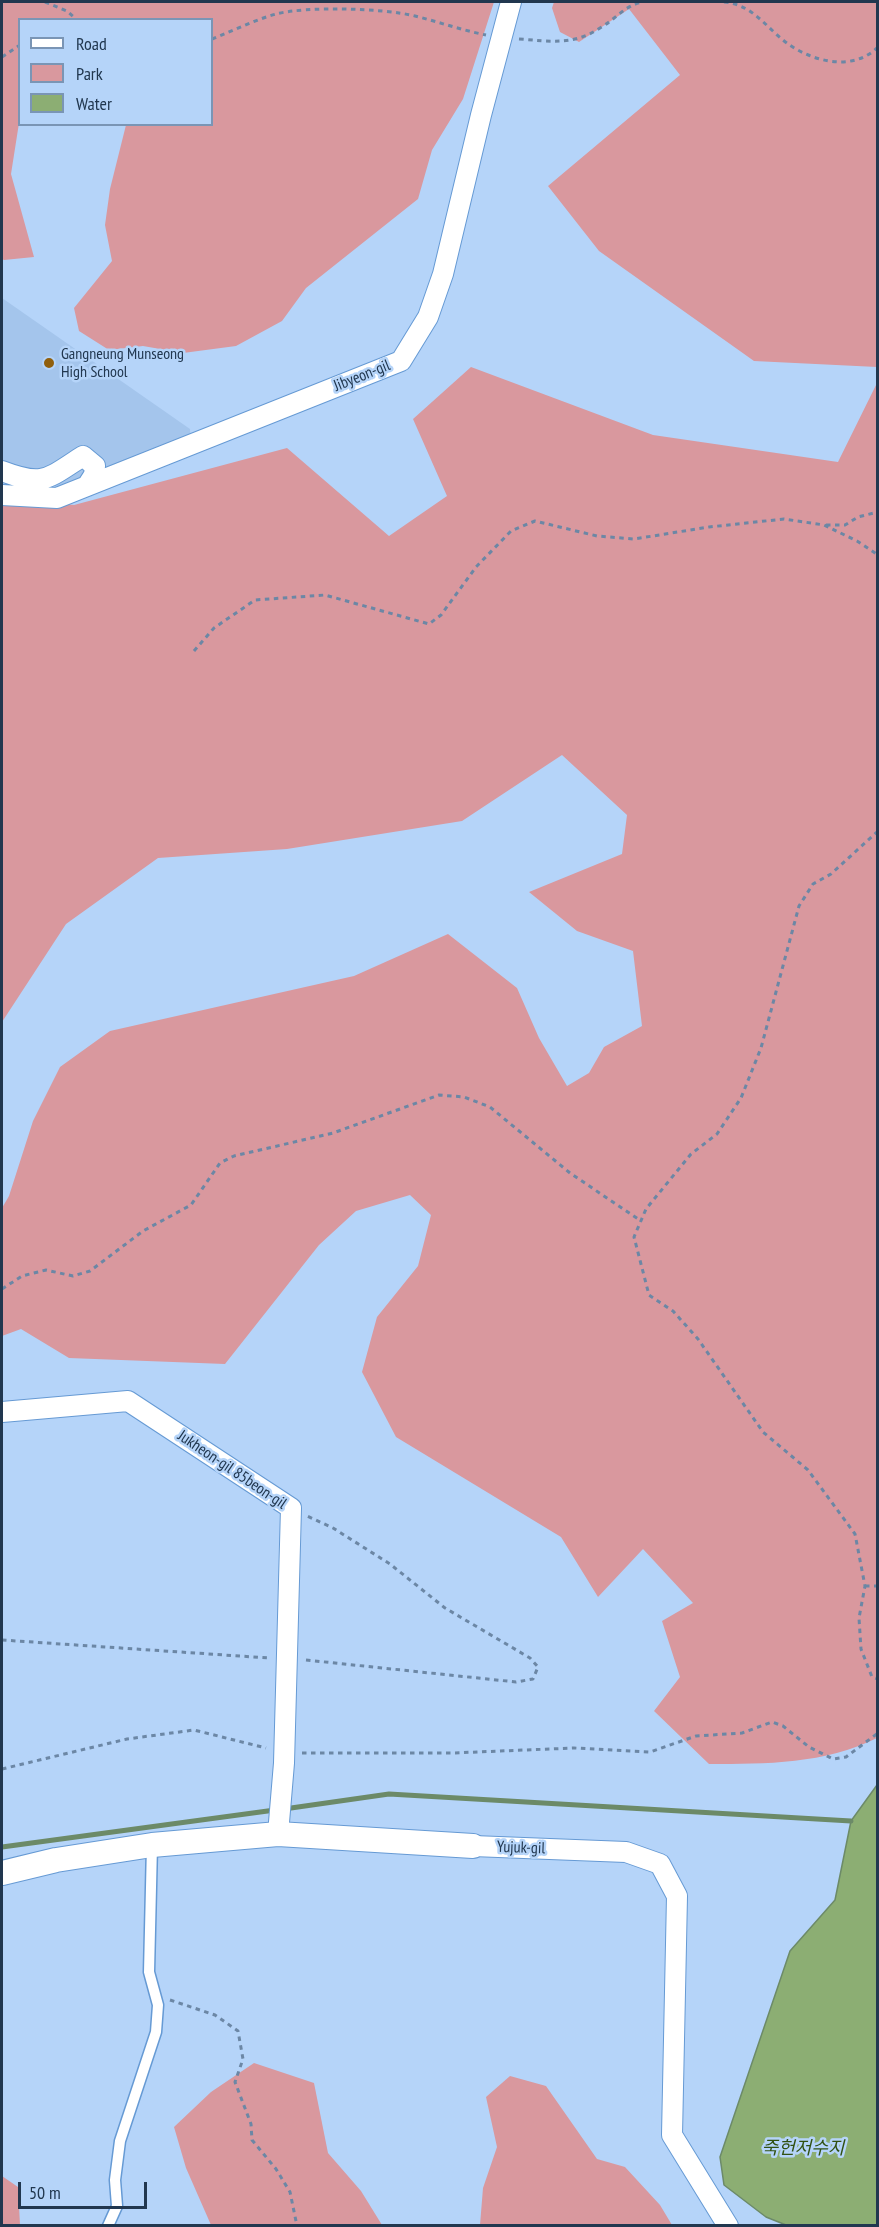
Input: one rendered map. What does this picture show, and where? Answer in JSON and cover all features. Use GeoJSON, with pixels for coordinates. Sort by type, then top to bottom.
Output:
{"type":"FeatureCollection","features":[{"type":"Feature","properties":{"kind":"street","name":"Jibyeon-gil"},"geometry":{"type":"LineString","coordinates":[[2,495],[57,498],[401,361],[428,317],[443,274],[511,2]]}},
{"type":"Feature","properties":{"kind":"street"},"geometry":{"type":"LineString","coordinates":[[2,471],[21,478],[46,480],[83,456],[95,466],[94,475],[87,486]]}},
{"type":"Feature","properties":{"kind":"street","name":"Jukheon-gil 85beon-gil"},"geometry":{"type":"LineString","coordinates":[[2,1412],[128,1401],[291,1508],[288,1659],[279,1824]]}},
{"type":"Feature","properties":{"kind":"street","name":"Yujuk-gil"},"geometry":{"type":"LineString","coordinates":[[2,1873],[56,1860],[279,1824],[473,1846],[626,1852],[660,1864],[677,1896],[672,2135],[728,2226]]}},
{"type":"Feature","properties":{"kind":"lane"},"geometry":{"type":"LineString","coordinates":[[108,2226],[117,2206],[115,2180],[120,2140],[156,2032],[158,2005],[149,1972],[152,1845]]}},
{"type":"Feature","properties":{"kind":"path"},"geometry":{"type":"LineString","coordinates":[[45,2],[67,11],[75,18]]}},
{"type":"Feature","properties":{"kind":"path"},"geometry":{"type":"LineString","coordinates":[[213,39],[278,14],[320,10],[363,10],[414,15],[450,28],[502,38],[573,42],[600,29],[629,4],[643,2]]}},
{"type":"Feature","properties":{"kind":"path"},"geometry":{"type":"LineString","coordinates":[[724,2],[747,7],[795,49],[810,55],[844,63],[862,59],[878,47]]}},
{"type":"Feature","properties":{"kind":"path"},"geometry":{"type":"LineString","coordinates":[[2,57],[18,46]]}},
{"type":"Feature","properties":{"kind":"path"},"geometry":{"type":"LineString","coordinates":[[194,651],[214,628],[255,600],[325,595],[429,624],[441,615],[476,567],[511,531],[535,521],[597,536],[634,539],[708,527],[784,519],[824,525],[844,525],[858,517],[878,512]]}},
{"type":"Feature","properties":{"kind":"path"},"geometry":{"type":"LineString","coordinates":[[824,525],[858,541],[878,555]]}},
{"type":"Feature","properties":{"kind":"path"},"geometry":{"type":"LineString","coordinates":[[878,831],[831,874],[813,884],[799,906],[764,1037],[741,1098],[717,1134],[691,1154],[646,1209],[634,1237],[649,1295],[673,1311],[698,1339],[764,1432],[808,1470],[855,1534],[866,1586],[859,1618],[861,1649],[872,1677],[878,1679]]}},
{"type":"Feature","properties":{"kind":"path"},"geometry":{"type":"LineString","coordinates":[[2,1289],[22,1276],[46,1270],[73,1276],[90,1271],[143,1231],[191,1205],[220,1163],[234,1156],[333,1133],[439,1095],[464,1096],[490,1107],[570,1173],[641,1221]]}},
{"type":"Feature","properties":{"kind":"path"},"geometry":{"type":"LineString","coordinates":[[2,1640],[363,1664],[516,1682],[533,1679],[538,1667],[530,1658],[445,1608],[390,1564],[333,1528],[291,1508]]}},
{"type":"Feature","properties":{"kind":"path"},"geometry":{"type":"LineString","coordinates":[[866,1586],[878,1586]]}},
{"type":"Feature","properties":{"kind":"path"},"geometry":{"type":"LineString","coordinates":[[2,1769],[128,1740],[194,1730],[284,1758],[574,1748],[650,1752],[696,1736],[742,1733],[772,1722],[783,1726],[809,1747],[834,1759],[846,1757],[878,1732]]}},
{"type":"Feature","properties":{"kind":"path"},"geometry":{"type":"LineString","coordinates":[[153,1985],[172,2002],[215,2015],[238,2031],[243,2059],[235,2082],[251,2124],[252,2140],[276,2169],[290,2192],[297,2226]]}},
{"type":"Feature","properties":{"kind":"shaded area","name":"Gangneung Munseong High School"},"geometry":{"type":"Polygon","coordinates":[[[2,298],[190,429],[191,444],[57,498],[2,495],[2,298]]]}},
{"type":"Feature","properties":{"kind":"green space"},"geometry":{"type":"Polygon","coordinates":[[[2,2],[494,2],[463,99],[432,150],[418,199],[306,288],[282,321],[236,346],[183,353],[143,346],[109,350],[79,331],[74,308],[112,261],[105,225],[110,189],[126,126],[213,126],[213,18],[18,18],[19,126],[11,174],[34,257],[2,259],[2,2]]]}},
{"type":"Feature","properties":{"kind":"green space"},"geometry":{"type":"Polygon","coordinates":[[[554,2],[877,2],[877,367],[754,361],[599,251],[548,186],[680,75],[629,9],[579,42],[560,32],[552,8],[554,2]]]}},
{"type":"Feature","properties":{"kind":"green space"},"geometry":{"type":"Polygon","coordinates":[[[471,367],[653,435],[838,462],[877,383],[877,1738],[837,1753],[773,1763],[709,1764],[654,1711],[680,1677],[662,1621],[693,1603],[643,1549],[598,1597],[561,1537],[396,1437],[362,1372],[377,1317],[418,1266],[431,1215],[410,1195],[356,1211],[319,1245],[225,1364],[69,1358],[21,1329],[2,1336],[2,1208],[9,1196],[33,1121],[60,1067],[110,1031],[354,976],[448,934],[517,988],[539,1038],[567,1086],[589,1073],[604,1047],[642,1026],[633,951],[577,931],[529,892],[622,854],[627,815],[562,755],[462,821],[287,849],[158,858],[66,924],[2,1022],[2,498],[74,505],[287,448],[389,536],[447,496],[413,419],[471,367]]]}},
{"type":"Feature","properties":{"kind":"green space"},"geometry":{"type":"Polygon","coordinates":[[[254,2063],[314,2083],[328,2153],[361,2191],[382,2225],[211,2225],[186,2168],[174,2127],[211,2092],[254,2063]]]}},
{"type":"Feature","properties":{"kind":"green space"},"geometry":{"type":"Polygon","coordinates":[[[510,2076],[546,2086],[597,2159],[625,2167],[660,2205],[672,2225],[480,2225],[483,2188],[497,2147],[486,2097],[510,2076]]]}},
{"type":"Feature","properties":{"kind":"green space"},"geometry":{"type":"Polygon","coordinates":[[[2,2176],[18,2187],[20,2225],[2,2225],[2,2176]]]}},
{"type":"Feature","properties":{"kind":"water","name":"죽헌저수지"},"geometry":{"type":"Polygon","coordinates":[[[877,1785],[877,2225],[786,2225],[766,2217],[724,2185],[720,2157],[790,1951],[835,1900],[851,1821],[877,1785]]]}},
{"type":"Feature","properties":{"kind":"waterway"},"geometry":{"type":"LineString","coordinates":[[284,1809],[389,1794],[851,1821]]}},
{"type":"Feature","properties":{"kind":"waterway"},"geometry":{"type":"LineString","coordinates":[[2,1847],[275,1810]]}},
{"type":"Feature","properties":{"kind":"place","name":"Gangneung Munseong High School"},"geometry":{"type":"Point","coordinates":[49,363]}}]}
